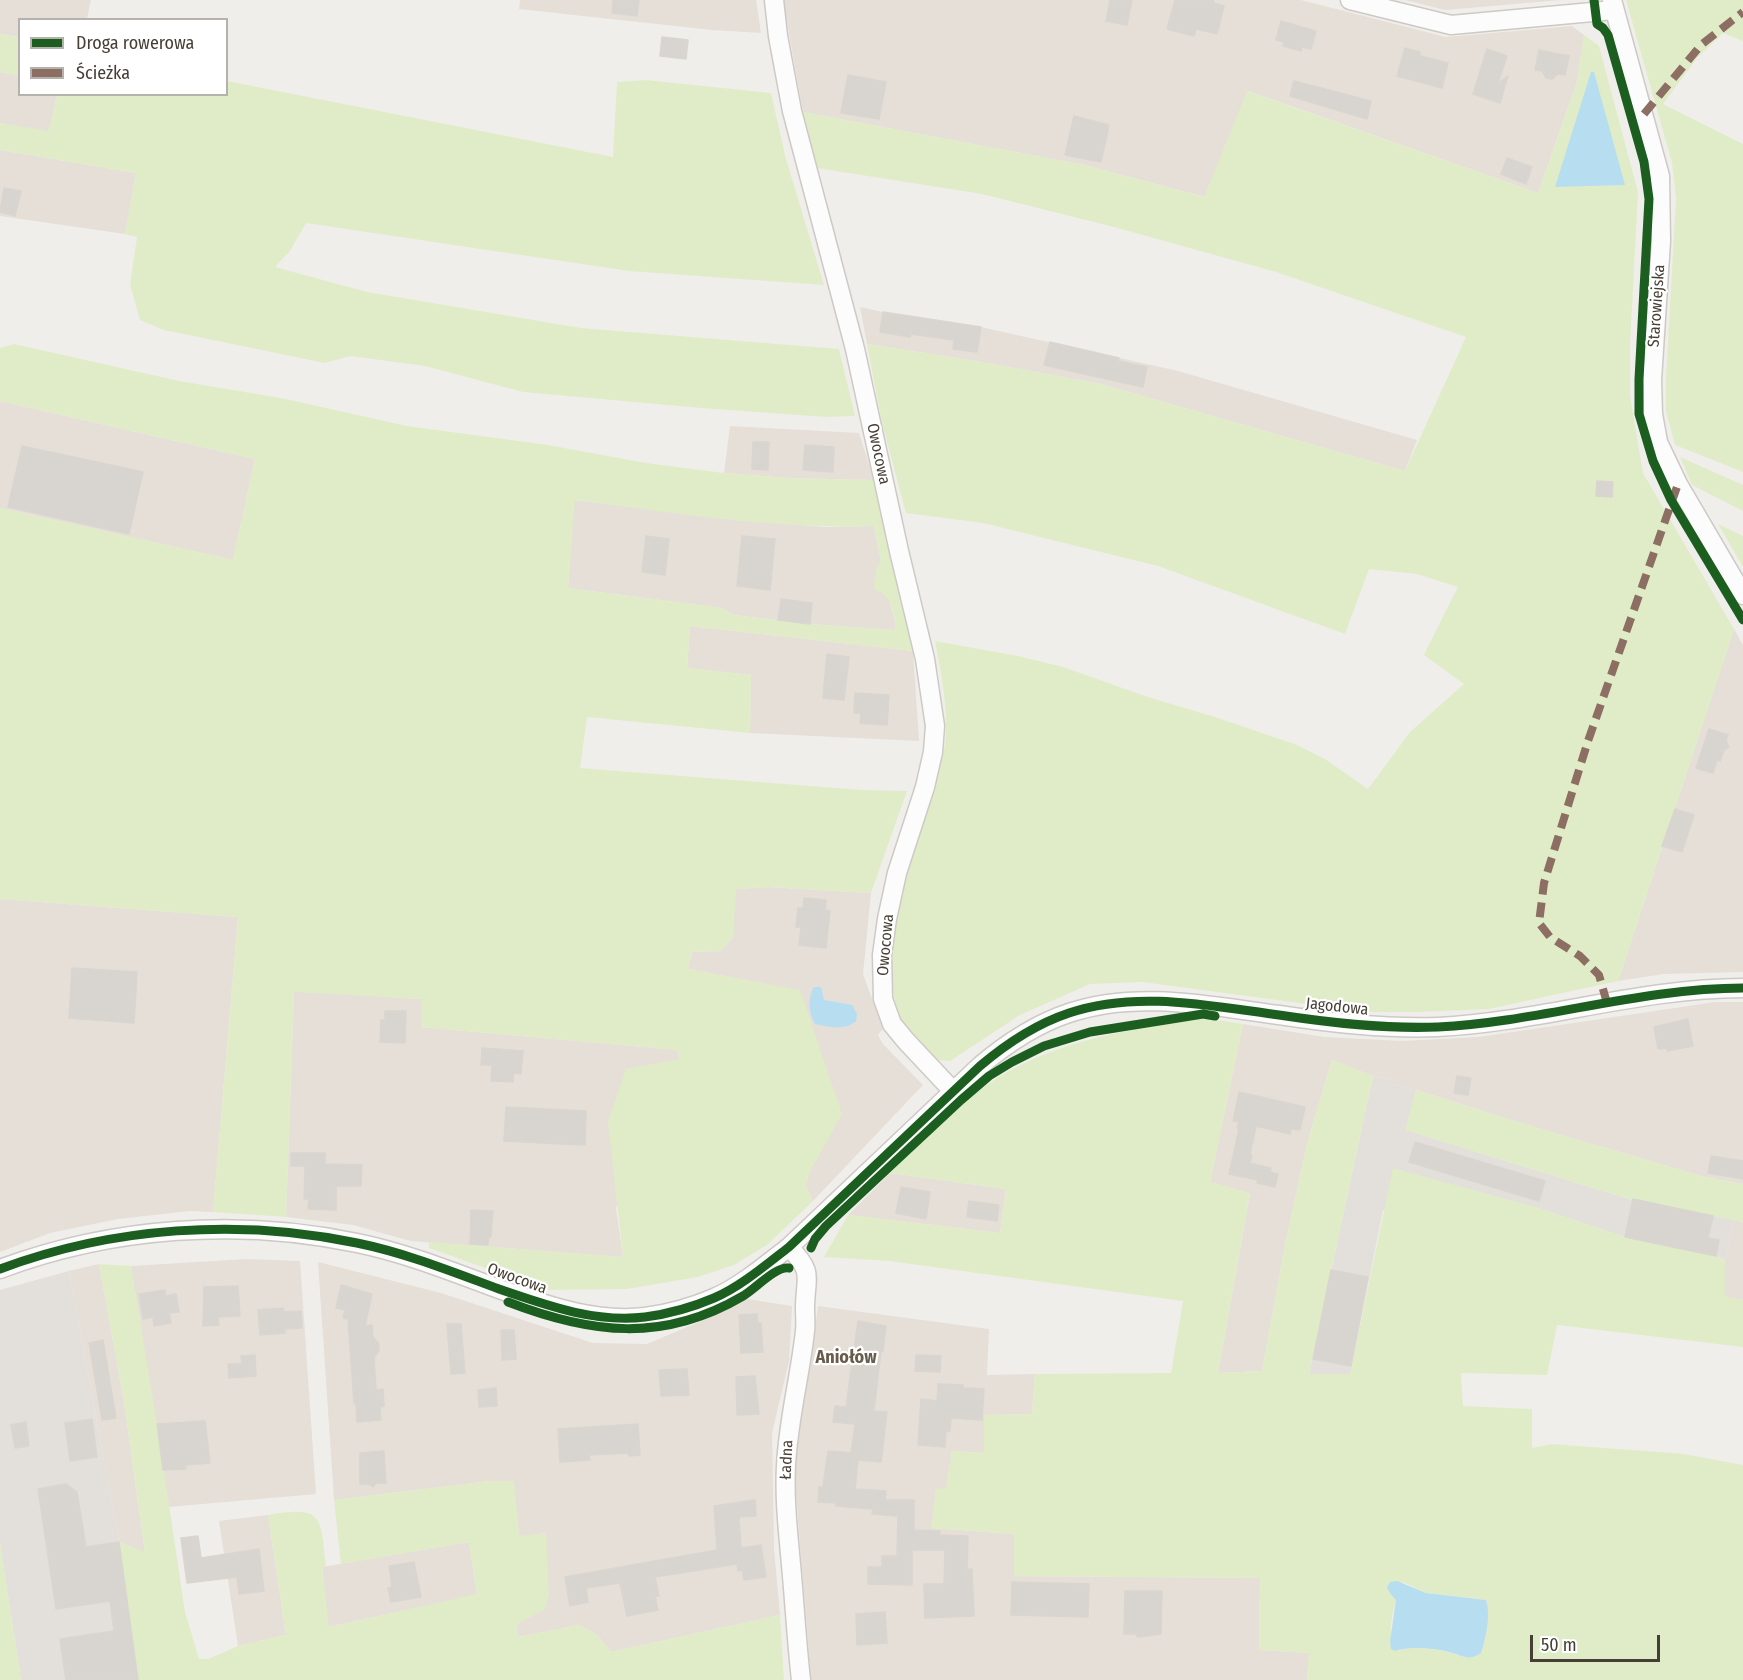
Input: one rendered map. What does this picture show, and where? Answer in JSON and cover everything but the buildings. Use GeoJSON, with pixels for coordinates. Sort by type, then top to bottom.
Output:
{"type":"FeatureCollection","features":[{"type":"Feature","properties":{"kind":"street","name":"Owocowa"},"geometry":{"type":"LineString","coordinates":[[0,1269],[57,1250],[105,1239],[225,1229],[268,1231],[357,1243],[426,1262],[552,1307],[580,1314],[645,1317],[676,1311],[716,1297],[754,1273],[789,1247],[953,1091],[892,1024],[883,999],[882,955],[887,919],[897,873],[925,787],[933,752],[935,726],[925,659],[855,350],[792,111],[778,36],[774,0]]}},
{"type":"Feature","properties":{"kind":"street"},"geometry":{"type":"LineString","coordinates":[[1350,0],[1451,25],[1613,5]]}},
{"type":"Feature","properties":{"kind":"street","name":"Starowiejska"},"geometry":{"type":"LineString","coordinates":[[1613,5],[1660,176],[1661,241],[1652,380],[1653,414],[1658,442],[1678,484],[1743,595]]}},
{"type":"Feature","properties":{"kind":"street","name":"Jagodowa"},"geometry":{"type":"LineString","coordinates":[[953,1091],[1002,1048],[1040,1025],[1068,1013],[1122,1002],[1159,1001],[1362,1026],[1436,1027],[1476,1024],[1678,991],[1743,988]]}},
{"type":"Feature","properties":{"kind":"street","name":"Ładna"},"geometry":{"type":"LineString","coordinates":[[789,1247],[800,1258],[807,1270],[808,1280],[801,1366],[788,1432],[785,1501],[801,1680]]}},
{"type":"Feature","properties":{"kind":"shaded area"},"geometry":{"type":"Polygon","coordinates":[[[0,0],[91,0],[87,18],[18,18],[18,37],[0,34],[0,0]]]}},
{"type":"Feature","properties":{"kind":"shaded area"},"geometry":{"type":"Polygon","coordinates":[[[520,0],[756,0],[761,33],[712,30],[519,9],[520,0]]]}},
{"type":"Feature","properties":{"kind":"shaded area"},"geometry":{"type":"Polygon","coordinates":[[[783,0],[1301,0],[1446,37],[1572,26],[1584,35],[1577,82],[1538,193],[1248,91],[1205,197],[1084,165],[803,112],[783,0]]]}},
{"type":"Feature","properties":{"kind":"shaded area"},"geometry":{"type":"Polygon","coordinates":[[[1405,0],[1561,0],[1445,10],[1405,0]]]}},
{"type":"Feature","properties":{"kind":"shaded area"},"geometry":{"type":"Polygon","coordinates":[[[0,72],[18,76],[18,96],[57,96],[49,132],[0,123],[0,72]]]}},
{"type":"Feature","properties":{"kind":"shaded area"},"geometry":{"type":"Polygon","coordinates":[[[0,150],[136,173],[125,234],[0,216],[0,150]]]}},
{"type":"Feature","properties":{"kind":"shaded area"},"geometry":{"type":"Polygon","coordinates":[[[860,307],[981,327],[1178,371],[1417,440],[1405,471],[1101,384],[867,344],[860,307]]]}},
{"type":"Feature","properties":{"kind":"shaded area"},"geometry":{"type":"Polygon","coordinates":[[[0,401],[255,459],[233,560],[0,508],[0,401]]]}},
{"type":"Feature","properties":{"kind":"shaded area"},"geometry":{"type":"Polygon","coordinates":[[[730,426],[859,433],[874,480],[787,478],[724,473],[730,426]]]}},
{"type":"Feature","properties":{"kind":"shaded area"},"geometry":{"type":"Polygon","coordinates":[[[574,500],[712,517],[824,527],[874,526],[881,561],[879,565],[883,592],[889,598],[896,626],[894,630],[810,624],[734,615],[722,608],[568,588],[574,500]]]}},
{"type":"Feature","properties":{"kind":"shaded area"},"geometry":{"type":"Polygon","coordinates":[[[690,626],[913,651],[919,741],[750,733],[751,675],[687,668],[690,626]]]}},
{"type":"Feature","properties":{"kind":"shaded area"},"geometry":{"type":"Polygon","coordinates":[[[1734,629],[1743,645],[1743,972],[1664,974],[1618,981],[1734,629]]]}},
{"type":"Feature","properties":{"kind":"shaded area"},"geometry":{"type":"Polygon","coordinates":[[[768,887],[871,893],[863,974],[883,1029],[878,1035],[883,1044],[923,1085],[813,1201],[806,1187],[808,1175],[815,1161],[800,991],[688,969],[692,952],[721,951],[733,937],[735,889],[768,887]]]}},
{"type":"Feature","properties":{"kind":"shaded area"},"geometry":{"type":"Polygon","coordinates":[[[0,899],[238,917],[213,1212],[190,1211],[118,1219],[50,1233],[0,1252],[0,899]]]}},
{"type":"Feature","properties":{"kind":"shaded area"},"geometry":{"type":"Polygon","coordinates":[[[294,991],[421,999],[421,1027],[677,1050],[680,1060],[616,1208],[623,1257],[411,1241],[353,1225],[286,1217],[294,991]]]}},
{"type":"Feature","properties":{"kind":"shaded area"},"geometry":{"type":"Polygon","coordinates":[[[1715,1002],[1743,1002],[1743,1184],[1701,1176],[1534,1127],[1393,1084],[1393,1080],[1373,1076],[1332,1060],[1307,1144],[1285,1245],[1262,1371],[1218,1373],[1250,1194],[1210,1182],[1243,1024],[1324,1037],[1402,1041],[1479,1037],[1715,1002]]]}},
{"type":"Feature","properties":{"kind":"shaded area"},"geometry":{"type":"Polygon","coordinates":[[[1373,1076],[1393,1080],[1393,1084],[1416,1090],[1406,1130],[1629,1199],[1734,1220],[1725,1260],[1716,1256],[1625,1237],[1535,1207],[1383,1210],[1350,1375],[1309,1374],[1373,1076]]]}},
{"type":"Feature","properties":{"kind":"shaded area"},"geometry":{"type":"Polygon","coordinates":[[[890,1173],[1006,1189],[1000,1233],[848,1215],[890,1173]]]}},
{"type":"Feature","properties":{"kind":"shaded area"},"geometry":{"type":"Polygon","coordinates":[[[1734,1220],[1743,1222],[1743,1300],[1725,1297],[1725,1260],[1734,1220]]]}},
{"type":"Feature","properties":{"kind":"shaded area"},"geometry":{"type":"Polygon","coordinates":[[[246,1259],[300,1261],[316,1494],[169,1507],[131,1266],[246,1259]]]}},
{"type":"Feature","properties":{"kind":"shaded area"},"geometry":{"type":"Polygon","coordinates":[[[318,1262],[441,1293],[593,1343],[647,1344],[747,1299],[792,1306],[789,1361],[772,1433],[774,1549],[780,1615],[611,1652],[597,1635],[579,1625],[518,1637],[516,1625],[546,1533],[519,1537],[513,1482],[490,1481],[334,1500],[318,1262]]]}},
{"type":"Feature","properties":{"kind":"shaded area"},"geometry":{"type":"Polygon","coordinates":[[[99,1264],[124,1402],[145,1553],[119,1542],[69,1271],[99,1264]]]}},
{"type":"Feature","properties":{"kind":"shaded area"},"geometry":{"type":"Polygon","coordinates":[[[69,1271],[119,1542],[138,1680],[21,1680],[0,1544],[0,1290],[69,1271]]]}},
{"type":"Feature","properties":{"kind":"shaded area"},"geometry":{"type":"Polygon","coordinates":[[[818,1306],[989,1329],[987,1375],[1035,1374],[1032,1414],[985,1415],[984,1453],[952,1451],[946,1489],[936,1489],[932,1528],[1014,1534],[1014,1576],[1260,1578],[1259,1650],[1309,1653],[1307,1680],[811,1680],[793,1458],[810,1366],[818,1306]]]}},
{"type":"Feature","properties":{"kind":"shaded area"},"geometry":{"type":"Polygon","coordinates":[[[268,1515],[286,1635],[238,1646],[219,1521],[268,1515]]]}},
{"type":"Feature","properties":{"kind":"shaded area"},"geometry":{"type":"Polygon","coordinates":[[[469,1542],[477,1595],[328,1627],[322,1567],[469,1542]]]}},
{"type":"Feature","properties":{"kind":"green space"},"geometry":{"type":"Polygon","coordinates":[[[1626,0],[1743,0],[1743,41],[1723,33],[1698,57],[1663,104],[1743,144],[1743,472],[1675,445],[1666,411],[1676,198],[1672,163],[1626,0]]]}},
{"type":"Feature","properties":{"kind":"green space"},"geometry":{"type":"Polygon","coordinates":[[[0,34],[18,37],[18,76],[0,72],[0,34]]]}},
{"type":"Feature","properties":{"kind":"green space"},"geometry":{"type":"Polygon","coordinates":[[[1584,35],[1599,46],[1638,192],[1630,345],[1630,396],[1643,473],[1734,629],[1618,981],[1489,1009],[1418,1012],[1367,1012],[1142,982],[1090,984],[1020,1015],[950,1061],[936,1060],[905,1026],[896,1004],[892,978],[892,950],[902,891],[945,745],[945,699],[935,641],[1018,656],[1063,667],[1297,745],[1325,759],[1368,789],[1410,732],[1464,684],[1424,655],[1458,587],[1417,574],[1369,569],[1345,634],[1158,566],[983,523],[906,513],[882,423],[867,344],[1101,384],[1405,471],[1466,337],[1276,272],[1114,227],[982,194],[817,168],[803,112],[1084,165],[1204,197],[1247,91],[1538,193],[1577,82],[1584,35]]]}},
{"type":"Feature","properties":{"kind":"green space"},"geometry":{"type":"Polygon","coordinates":[[[646,80],[771,93],[786,159],[824,285],[629,271],[306,223],[290,251],[275,267],[367,292],[581,328],[839,349],[855,416],[826,417],[701,408],[523,392],[425,366],[350,356],[325,363],[164,330],[140,320],[130,284],[137,237],[125,234],[136,173],[0,150],[0,123],[49,131],[57,96],[228,96],[228,81],[613,157],[617,82],[646,80]]]}},
{"type":"Feature","properties":{"kind":"green space"},"geometry":{"type":"Polygon","coordinates":[[[14,344],[179,381],[281,398],[407,426],[548,445],[646,463],[787,478],[874,480],[887,525],[913,651],[690,626],[687,668],[751,675],[750,733],[587,717],[580,768],[862,790],[907,791],[871,893],[768,887],[736,889],[733,937],[721,951],[692,952],[688,969],[800,990],[842,1114],[808,1175],[806,1187],[813,1201],[767,1245],[734,1265],[698,1277],[627,1289],[547,1290],[429,1248],[429,1242],[623,1257],[608,1122],[626,1069],[680,1059],[677,1050],[421,1027],[421,999],[294,992],[286,1217],[213,1212],[238,917],[0,899],[0,508],[233,560],[255,459],[0,401],[0,348],[14,344]],[[575,500],[568,588],[722,608],[734,615],[810,624],[894,630],[896,626],[888,599],[874,589],[876,568],[881,561],[874,526],[761,523],[575,500]]]}},
{"type":"Feature","properties":{"kind":"green space"},"geometry":{"type":"Polygon","coordinates":[[[1680,457],[1743,485],[1743,511],[1692,485],[1680,457]]]}},
{"type":"Feature","properties":{"kind":"green space"},"geometry":{"type":"Polygon","coordinates":[[[1718,524],[1743,536],[1743,567],[1718,524]]]}},
{"type":"Feature","properties":{"kind":"green space"},"geometry":{"type":"Polygon","coordinates":[[[1203,1018],[1243,1024],[1210,1182],[1250,1193],[1218,1373],[1262,1371],[1285,1245],[1307,1144],[1332,1060],[1373,1076],[1309,1374],[1350,1374],[1393,1168],[1535,1207],[1625,1237],[1716,1256],[1725,1260],[1725,1297],[1743,1300],[1743,1347],[1557,1325],[1547,1375],[1461,1373],[1463,1406],[1532,1409],[1532,1448],[1552,1444],[1684,1454],[1743,1465],[1743,1680],[1307,1680],[1309,1653],[1259,1650],[1260,1578],[1014,1576],[1014,1534],[931,1528],[936,1489],[946,1488],[952,1451],[984,1453],[984,1415],[1032,1414],[1035,1374],[1171,1373],[1183,1301],[889,1261],[824,1257],[848,1215],[1000,1233],[1006,1189],[890,1173],[973,1095],[1026,1062],[1112,1034],[1203,1018]],[[1403,1582],[1394,1607],[1391,1626],[1395,1651],[1421,1648],[1465,1657],[1476,1656],[1485,1641],[1487,1601],[1426,1593],[1403,1582]]]}},
{"type":"Feature","properties":{"kind":"green space"},"geometry":{"type":"Polygon","coordinates":[[[1416,1090],[1701,1176],[1743,1184],[1743,1222],[1629,1199],[1405,1130],[1416,1090]]]}},
{"type":"Feature","properties":{"kind":"green space"},"geometry":{"type":"Polygon","coordinates":[[[99,1264],[131,1266],[185,1612],[199,1659],[208,1659],[238,1646],[286,1635],[268,1515],[300,1512],[316,1518],[320,1526],[324,1549],[326,1566],[322,1567],[329,1627],[477,1594],[469,1542],[341,1564],[334,1500],[490,1481],[514,1481],[519,1536],[546,1533],[549,1594],[545,1609],[516,1625],[518,1637],[579,1625],[597,1635],[611,1652],[780,1615],[784,1680],[138,1680],[119,1542],[145,1552],[124,1402],[99,1264]]]}},
{"type":"Feature","properties":{"kind":"green space"},"geometry":{"type":"Polygon","coordinates":[[[0,1544],[21,1680],[0,1680],[0,1544]]]}},
{"type":"Feature","properties":{"kind":"water"},"geometry":{"type":"Polygon","coordinates":[[[1591,72],[1594,72],[1625,185],[1555,187],[1591,72]]]}},
{"type":"Feature","properties":{"kind":"water"},"geometry":{"type":"Polygon","coordinates":[[[814,987],[821,987],[824,1000],[852,1005],[857,1014],[856,1021],[842,1027],[815,1024],[810,1006],[810,996],[814,987]]]}},
{"type":"Feature","properties":{"kind":"water"},"geometry":{"type":"Polygon","coordinates":[[[1397,1581],[1426,1593],[1486,1600],[1488,1619],[1481,1653],[1465,1657],[1429,1649],[1407,1648],[1395,1651],[1391,1649],[1390,1641],[1396,1600],[1387,1587],[1390,1582],[1397,1581]]]}},
{"type":"Feature","properties":{"kind":"marked path"},"geometry":{"type":"LineString","coordinates":[[1644,114],[1701,45],[1743,12]]}},
{"type":"Feature","properties":{"kind":"marked path"},"geometry":{"type":"LineString","coordinates":[[1607,1003],[1599,975],[1580,956],[1550,937],[1539,923],[1544,883],[1588,741],[1678,484]]}},
{"type":"Feature","properties":{"kind":"cycle path"},"geometry":{"type":"LineString","coordinates":[[1594,0],[1597,24],[1608,35],[1644,162],[1649,199],[1639,414],[1653,461],[1671,500],[1743,620]]}},
{"type":"Feature","properties":{"kind":"cycle path"},"geometry":{"type":"LineString","coordinates":[[0,1269],[43,1255],[131,1236],[222,1229],[268,1231],[313,1235],[375,1247],[570,1311],[607,1317],[654,1316],[714,1298],[753,1275],[789,1247],[980,1066],[1022,1035],[1069,1013],[1121,1002],[1174,1002],[1358,1025],[1438,1027],[1514,1019],[1666,993],[1743,988]]}},
{"type":"Feature","properties":{"kind":"cycle path"},"geometry":{"type":"LineString","coordinates":[[811,1248],[826,1226],[961,1100],[989,1076],[1012,1062],[1044,1046],[1090,1032],[1203,1014],[1215,1016]]}},
{"type":"Feature","properties":{"kind":"cycle path"},"geometry":{"type":"LineString","coordinates":[[508,1302],[539,1313],[598,1327],[627,1329],[655,1327],[684,1321],[713,1311],[743,1296],[778,1271],[789,1268]]}},
{"type":"Feature","properties":{"kind":"district","name":"Aniołów"},"geometry":{"type":"Point","coordinates":[846,1358]}}]}
